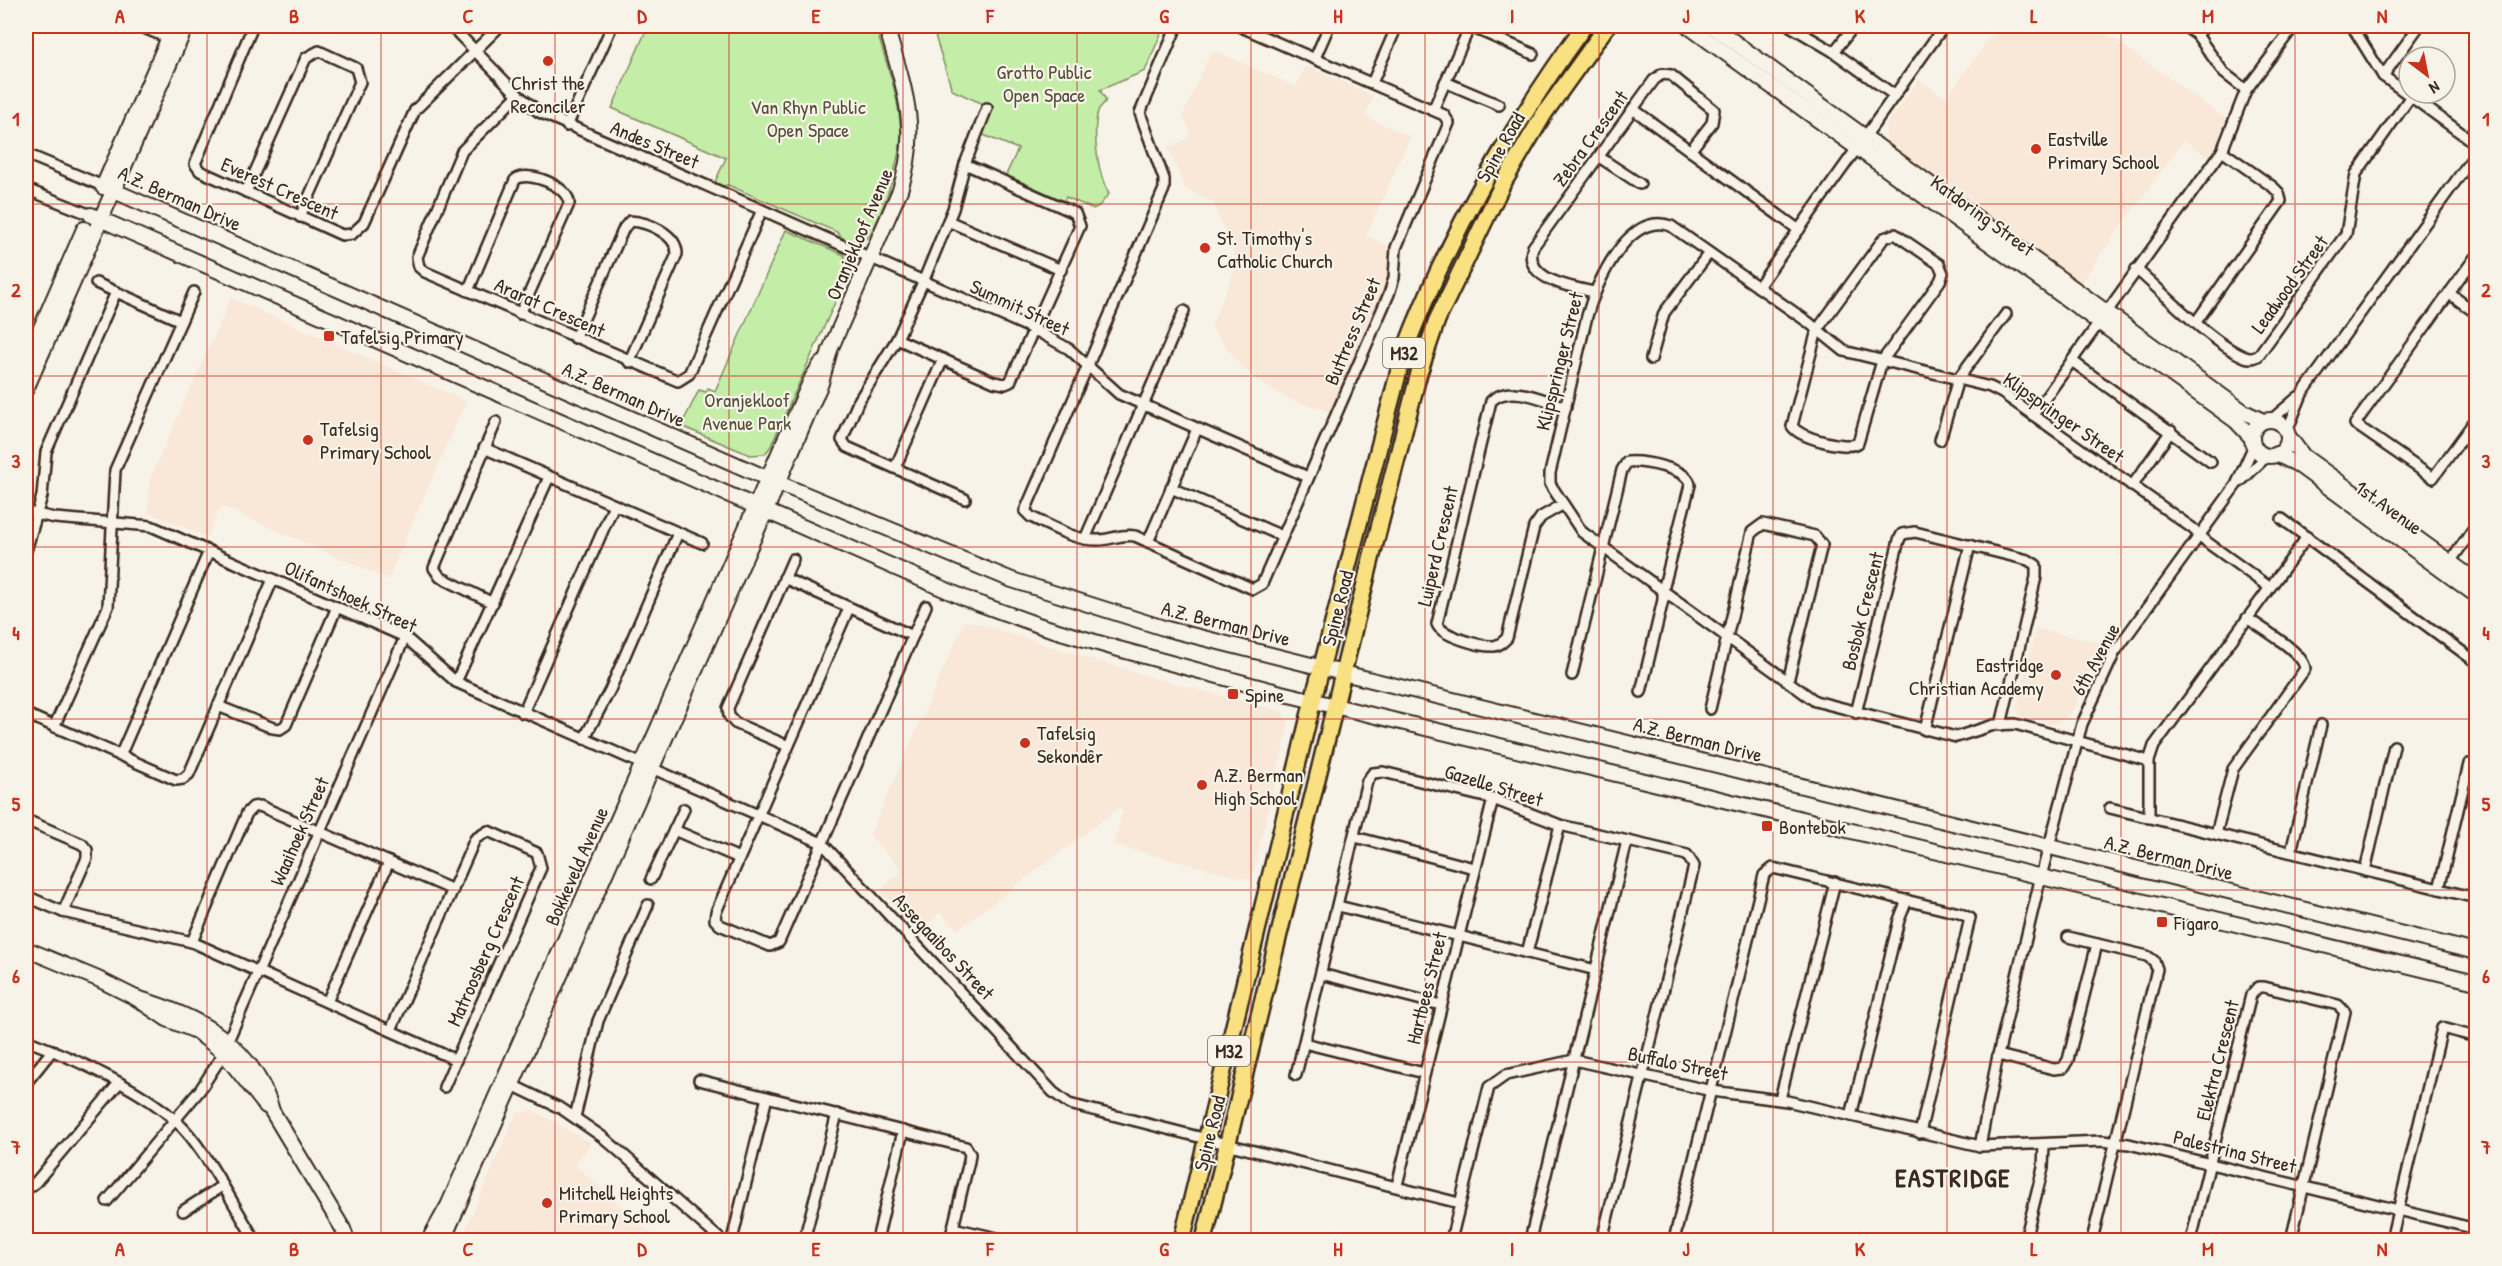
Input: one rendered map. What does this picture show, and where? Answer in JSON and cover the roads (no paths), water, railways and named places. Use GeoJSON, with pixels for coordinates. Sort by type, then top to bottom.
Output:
{"type":"FeatureCollection","features":[{"type":"Feature","properties":{"kind":"main road","name":"Spine Road"},"geometry":{"type":"LineString","coordinates":[[1182,1240],[1313,700],[1403,355],[1419,311],[1476,192],[1526,108],[1584,26]]}},
{"type":"Feature","properties":{"kind":"main road","name":"Spine Road"},"geometry":{"type":"LineString","coordinates":[[1204,1240],[1398,448],[1419,373],[1437,320],[1475,237],[1521,152],[1562,87],[1607,26]]}},
{"type":"Feature","properties":{"kind":"street"},"geometry":{"type":"LineString","coordinates":[[139,26],[173,35]]}},
{"type":"Feature","properties":{"kind":"street"},"geometry":{"type":"LineString","coordinates":[[26,362],[108,188],[173,35],[186,26]]}},
{"type":"Feature","properties":{"kind":"street","name":"Everest Crescent"},"geometry":{"type":"LineString","coordinates":[[253,26],[195,165],[200,171],[342,235],[352,234],[359,229],[415,110],[500,26]]}},
{"type":"Feature","properties":{"kind":"street","name":"Andes Street"},"geometry":{"type":"LineString","coordinates":[[451,26],[518,95],[539,112],[870,259]]}},
{"type":"Feature","properties":{"kind":"street"},"geometry":{"type":"LineString","coordinates":[[567,126],[612,26]]}},
{"type":"Feature","properties":{"kind":"street","name":"Oranjekloof Avenue"},"geometry":{"type":"LineString","coordinates":[[761,507],[820,382],[830,350],[900,190],[911,145],[909,105],[885,26]]}},
{"type":"Feature","properties":{"kind":"street"},"geometry":{"type":"LineString","coordinates":[[1177,26],[1140,113],[1164,179],[1164,189],[1025,508],[1026,513],[1065,533],[1085,539],[1102,540],[1128,534],[1148,542],[1197,429]]}},
{"type":"Feature","properties":{"kind":"street"},"geometry":{"type":"LineString","coordinates":[[1239,26],[1433,110],[1469,26],[1533,54]]}},
{"type":"Feature","properties":{"kind":"street"},"geometry":{"type":"LineString","coordinates":[[1315,58],[1329,26]]}},
{"type":"Feature","properties":{"kind":"street"},"geometry":{"type":"LineString","coordinates":[[1372,83],[1397,26]]}},
{"type":"Feature","properties":{"kind":"street","name":"Katdoring Street"},"geometry":{"type":"LineString","coordinates":[[1688,26],[1856,148],[2103,317],[2244,412],[2267,421]]}},
{"type":"Feature","properties":{"kind":"street","name":"Katdoring Street"},"geometry":{"type":"LineString","coordinates":[[1712,26],[1865,136],[2103,317],[2242,425],[2253,442]]}},
{"type":"Feature","properties":{"kind":"street"},"geometry":{"type":"LineString","coordinates":[[1790,26],[1834,52],[1894,95]]}},
{"type":"Feature","properties":{"kind":"street"},"geometry":{"type":"LineString","coordinates":[[1834,52],[1854,26]]}},
{"type":"Feature","properties":{"kind":"street"},"geometry":{"type":"LineString","coordinates":[[1758,287],[1944,26]]}},
{"type":"Feature","properties":{"kind":"street"},"geometry":{"type":"LineString","coordinates":[[2184,26],[2198,35],[2219,68],[2246,90]]}},
{"type":"Feature","properties":{"kind":"street"},"geometry":{"type":"LineString","coordinates":[[2198,35],[2205,26]]}},
{"type":"Feature","properties":{"kind":"street"},"geometry":{"type":"LineString","coordinates":[[2033,415],[2136,268],[2222,151],[2246,90],[2294,26]]}},
{"type":"Feature","properties":{"kind":"street"},"geometry":{"type":"LineString","coordinates":[[2352,26],[2383,76],[2397,86]]}},
{"type":"Feature","properties":{"kind":"street"},"geometry":{"type":"LineString","coordinates":[[2383,76],[2419,26]]}},
{"type":"Feature","properties":{"kind":"street"},"geometry":{"type":"LineString","coordinates":[[246,192],[306,58],[319,51],[356,68],[360,75],[360,82],[300,217]]}},
{"type":"Feature","properties":{"kind":"street","name":"Zebra Crescent"},"geometry":{"type":"LineString","coordinates":[[1594,292],[1556,284],[1534,267],[1531,254],[1654,80],[1662,74],[1671,75],[1710,105],[1714,113],[1712,123],[1690,151]]}},
{"type":"Feature","properties":{"kind":"street"},"geometry":{"type":"LineString","coordinates":[[1445,82],[1499,105]]}},
{"type":"Feature","properties":{"kind":"street","name":"Ararat Crescent"},"geometry":{"type":"LineString","coordinates":[[518,95],[469,141],[462,151],[417,257],[422,270],[672,381],[686,378],[762,210]]}},
{"type":"Feature","properties":{"kind":"street","name":"Leadwood Street"},"geometry":{"type":"LineString","coordinates":[[2136,268],[2196,322],[2244,357],[2254,358],[2261,353],[2346,234],[2356,174],[2405,105]]}},
{"type":"Feature","properties":{"kind":"street"},"geometry":{"type":"LineString","coordinates":[[2423,105],[2476,144]]}},
{"type":"Feature","properties":{"kind":"street"},"geometry":{"type":"LineString","coordinates":[[965,499],[846,447],[842,440],[858,402],[897,339],[923,282],[948,221],[964,164],[987,108]]}},
{"type":"Feature","properties":{"kind":"street"},"geometry":{"type":"LineString","coordinates":[[1633,109],[1799,230]]}},
{"type":"Feature","properties":{"kind":"street","name":"Buttress Street"},"geometry":{"type":"LineString","coordinates":[[1148,542],[1251,589],[1262,584],[1389,294],[1394,278],[1396,248],[1449,126],[1446,116],[1433,110]]}},
{"type":"Feature","properties":{"kind":"street"},"geometry":{"type":"LineString","coordinates":[[2196,322],[2281,201],[2279,193],[2272,186],[2222,151]]}},
{"type":"Feature","properties":{"kind":"street"},"geometry":{"type":"LineString","coordinates":[[2302,394],[2286,446],[2272,455],[2259,452],[2253,442],[2255,428],[2302,394],[2476,153]]}},
{"type":"Feature","properties":{"kind":"street","name":"A.Z. Berman Drive"},"geometry":{"type":"LineString","coordinates":[[26,154],[773,481],[1012,580],[1167,629],[2476,952]]}},
{"type":"Feature","properties":{"kind":"street"},"geometry":{"type":"LineString","coordinates":[[1599,157],[1640,184]]}},
{"type":"Feature","properties":{"kind":"street"},"geometry":{"type":"LineString","coordinates":[[897,339],[1005,384],[1013,378],[1080,226],[1078,215],[1006,180],[964,164]]}},
{"type":"Feature","properties":{"kind":"street"},"geometry":{"type":"LineString","coordinates":[[468,291],[515,180],[528,175],[563,190],[569,196],[569,204],[520,314]]}},
{"type":"Feature","properties":{"kind":"street"},"geometry":{"type":"LineString","coordinates":[[26,189],[95,216],[969,600],[1041,626],[1313,700],[2476,982]]}},
{"type":"Feature","properties":{"kind":"street"},"geometry":{"type":"LineString","coordinates":[[26,389],[95,216]]}},
{"type":"Feature","properties":{"kind":"street"},"geometry":{"type":"LineString","coordinates":[[575,338],[624,228],[630,221],[639,222],[673,238],[677,244],[677,254],[628,362]]}},
{"type":"Feature","properties":{"kind":"street"},"geometry":{"type":"LineString","coordinates":[[948,221],[1061,270]]}},
{"type":"Feature","properties":{"kind":"street","name":"Klipspringer Street"},"geometry":{"type":"LineString","coordinates":[[2149,761],[2015,724],[2001,724],[1956,737],[1822,704],[1575,525],[1550,483],[1550,473],[1594,292],[1631,236],[1647,225],[1659,223],[1671,226],[1844,351],[1990,387],[2033,415],[2269,587]]}},
{"type":"Feature","properties":{"kind":"street"},"geometry":{"type":"LineString","coordinates":[[1891,234],[1899,235],[1939,264],[1943,273],[1928,300],[1882,361],[1858,442],[1848,446],[1798,434],[1792,426],[1817,330],[1884,238],[1891,234]]}},
{"type":"Feature","properties":{"kind":"street"},"geometry":{"type":"LineString","coordinates":[[1651,359],[1664,313],[1709,253]]}},
{"type":"Feature","properties":{"kind":"street"},"geometry":{"type":"LineString","coordinates":[[2476,256],[2355,424],[2433,478],[2476,419]]}},
{"type":"Feature","properties":{"kind":"street","name":"Summit Street"},"geometry":{"type":"LineString","coordinates":[[870,259],[1035,330],[1069,349],[1119,394],[1308,477]]}},
{"type":"Feature","properties":{"kind":"street"},"geometry":{"type":"LineString","coordinates":[[96,283],[181,321]]}},
{"type":"Feature","properties":{"kind":"street"},"geometry":{"type":"LineString","coordinates":[[26,551],[38,514],[46,452],[117,292]]}},
{"type":"Feature","properties":{"kind":"street"},"geometry":{"type":"LineString","coordinates":[[54,727],[108,607],[115,470],[194,292]]}},
{"type":"Feature","properties":{"kind":"street"},"geometry":{"type":"LineString","coordinates":[[2450,294],[2476,313]]}},
{"type":"Feature","properties":{"kind":"street"},"geometry":{"type":"LineString","coordinates":[[1085,539],[1184,311]]}},
{"type":"Feature","properties":{"kind":"street"},"geometry":{"type":"LineString","coordinates":[[1940,440],[1958,379],[2006,314]]}},
{"type":"Feature","properties":{"kind":"street"},"geometry":{"type":"LineString","coordinates":[[895,468],[943,359]]}},
{"type":"Feature","properties":{"kind":"street"},"geometry":{"type":"LineString","coordinates":[[2072,361],[2211,462]]}},
{"type":"Feature","properties":{"kind":"street","name":"Luiperd Crescent"},"geometry":{"type":"LineString","coordinates":[[1562,505],[1541,518],[1534,527],[1507,638],[1493,646],[1446,635],[1439,630],[1437,624],[1491,401],[1499,393],[1510,391],[1566,407]]}},
{"type":"Feature","properties":{"kind":"street"},"geometry":{"type":"LineString","coordinates":[[2267,421],[2281,423],[2288,434]]}},
{"type":"Feature","properties":{"kind":"street"},"geometry":{"type":"LineString","coordinates":[[493,603],[440,577],[434,568],[496,422]]}},
{"type":"Feature","properties":{"kind":"street"},"geometry":{"type":"LineString","coordinates":[[2132,486],[2171,431]]}},
{"type":"Feature","properties":{"kind":"street","name":"1st Avenue"},"geometry":{"type":"LineString","coordinates":[[2288,434],[2303,456],[2447,567],[2476,595]]}},
{"type":"Feature","properties":{"kind":"street","name":"6th Avenue"},"geometry":{"type":"LineString","coordinates":[[1980,1146],[1998,1055],[2048,846],[2075,742],[2094,693],[2115,652],[2236,485],[2253,442]]}},
{"type":"Feature","properties":{"kind":"street"},"geometry":{"type":"LineString","coordinates":[[484,448],[702,543]]}},
{"type":"Feature","properties":{"kind":"street","name":"6th Avenue"},"geometry":{"type":"LineString","coordinates":[[2236,485],[2272,455]]}},
{"type":"Feature","properties":{"kind":"street","name":"1st Avenue"},"geometry":{"type":"LineString","coordinates":[[2272,455],[2297,464],[2447,567],[2476,581]]}},
{"type":"Feature","properties":{"kind":"street"},"geometry":{"type":"LineString","coordinates":[[1572,675],[1622,470],[1627,462],[1636,461],[1682,472],[1688,477],[1690,485],[1663,590],[1664,600],[1641,692]]}},
{"type":"Feature","properties":{"kind":"street"},"geometry":{"type":"LineString","coordinates":[[456,682],[549,477]]}},
{"type":"Feature","properties":{"kind":"street"},"geometry":{"type":"LineString","coordinates":[[1171,488],[1282,536]]}},
{"type":"Feature","properties":{"kind":"street"},"geometry":{"type":"LineString","coordinates":[[523,712],[614,505]]}},
{"type":"Feature","properties":{"kind":"street","name":"Bokkeveld Avenue"},"geometry":{"type":"LineString","coordinates":[[443,1240],[508,1083],[761,507]]}},
{"type":"Feature","properties":{"kind":"street","name":"Olifantshoek Street"},"geometry":{"type":"LineString","coordinates":[[26,512],[151,526],[405,637],[456,682],[648,766]]}},
{"type":"Feature","properties":{"kind":"street"},"geometry":{"type":"LineString","coordinates":[[2282,519],[2476,662]]}},
{"type":"Feature","properties":{"kind":"street"},"geometry":{"type":"LineString","coordinates":[[1710,709],[1755,528],[1769,523],[1815,536],[1823,548],[1788,681]]}},
{"type":"Feature","properties":{"kind":"street"},"geometry":{"type":"LineString","coordinates":[[2447,567],[2476,525]]}},
{"type":"Feature","properties":{"kind":"street","name":"Bosbok Crescent"},"geometry":{"type":"LineString","coordinates":[[1856,713],[1899,540],[1902,534],[1915,532],[2028,560],[2037,568],[2001,724]]}},
{"type":"Feature","properties":{"kind":"street"},"geometry":{"type":"LineString","coordinates":[[584,739],[610,690],[678,533]]}},
{"type":"Feature","properties":{"kind":"street"},"geometry":{"type":"LineString","coordinates":[[2148,818],[2149,761],[2154,746],[2307,537]]}},
{"type":"Feature","properties":{"kind":"street"},"geometry":{"type":"LineString","coordinates":[[1926,730],[1970,545]]}},
{"type":"Feature","properties":{"kind":"street"},"geometry":{"type":"LineString","coordinates":[[120,756],[209,551]]}},
{"type":"Feature","properties":{"kind":"street"},"geometry":{"type":"LineString","coordinates":[[788,746],[735,723],[729,717],[728,708],[793,559]]}},
{"type":"Feature","properties":{"kind":"street"},"geometry":{"type":"LineString","coordinates":[[784,578],[913,636]]}},
{"type":"Feature","properties":{"kind":"street"},"geometry":{"type":"LineString","coordinates":[[26,714],[176,780],[183,779],[189,774],[273,579]]}},
{"type":"Feature","properties":{"kind":"street"},"geometry":{"type":"LineString","coordinates":[[849,608],[716,912],[715,920],[720,925],[770,946],[779,942],[926,606]]}},
{"type":"Feature","properties":{"kind":"street"},"geometry":{"type":"LineString","coordinates":[[218,706],[273,728],[280,729],[286,725],[337,607]]}},
{"type":"Feature","properties":{"kind":"street"},"geometry":{"type":"LineString","coordinates":[[2216,834],[2233,769],[2305,669],[2304,661],[2296,653],[2247,618]]}},
{"type":"Feature","properties":{"kind":"street","name":"Waaihoek Street"},"geometry":{"type":"LineString","coordinates":[[107,1201],[200,1090],[226,1047],[405,637]]}},
{"type":"Feature","properties":{"kind":"street"},"geometry":{"type":"LineString","coordinates":[[2290,852],[2320,725]]}},
{"type":"Feature","properties":{"kind":"street"},"geometry":{"type":"LineString","coordinates":[[2366,871],[2394,746]]}},
{"type":"Feature","properties":{"kind":"street"},"geometry":{"type":"LineString","coordinates":[[2439,889],[2469,764]]}},
{"type":"Feature","properties":{"kind":"street","name":"Assegaaibos Street"},"geometry":{"type":"LineString","coordinates":[[648,766],[822,843],[1062,1100],[1078,1107],[1397,1185],[1459,1203]]}},
{"type":"Feature","properties":{"kind":"street","name":"Gazelle Street"},"geometry":{"type":"LineString","coordinates":[[1296,1075],[1369,776],[1378,772],[1492,800],[1560,825],[1687,855],[1694,866],[1602,1240]]}},
{"type":"Feature","properties":{"kind":"street","name":"Hartbees Street"},"geometry":{"type":"LineString","coordinates":[[1397,1185],[1492,800]]}},
{"type":"Feature","properties":{"kind":"street"},"geometry":{"type":"LineString","coordinates":[[192,942],[248,813],[253,807],[260,806],[453,890]]}},
{"type":"Feature","properties":{"kind":"street"},"geometry":{"type":"LineString","coordinates":[[2110,808],[2476,898]]}},
{"type":"Feature","properties":{"kind":"street"},"geometry":{"type":"LineString","coordinates":[[651,879],[684,809]]}},
{"type":"Feature","properties":{"kind":"street"},"geometry":{"type":"LineString","coordinates":[[26,820],[82,843],[87,850],[87,858],[63,912]]}},
{"type":"Feature","properties":{"kind":"street"},"geometry":{"type":"LineString","coordinates":[[1527,953],[1560,825]]}},
{"type":"Feature","properties":{"kind":"street"},"geometry":{"type":"LineString","coordinates":[[674,830],[739,858]]}},
{"type":"Feature","properties":{"kind":"street","name":"Matroosberg Crescent"},"geometry":{"type":"LineString","coordinates":[[391,1030],[480,834],[488,831],[537,853],[541,859],[541,868],[444,1087]]}},
{"type":"Feature","properties":{"kind":"street"},"geometry":{"type":"LineString","coordinates":[[1355,837],[1474,868]]}},
{"type":"Feature","properties":{"kind":"street"},"geometry":{"type":"LineString","coordinates":[[1530,1240],[1627,841]]}},
{"type":"Feature","properties":{"kind":"street"},"geometry":{"type":"LineString","coordinates":[[327,1002],[389,862]]}},
{"type":"Feature","properties":{"kind":"street"},"geometry":{"type":"LineString","coordinates":[[1674,1240],[1764,875],[1778,868],[1966,915],[1971,922],[1920,1133]]}},
{"type":"Feature","properties":{"kind":"street"},"geometry":{"type":"LineString","coordinates":[[1780,1099],[1834,882]]}},
{"type":"Feature","properties":{"kind":"street"},"geometry":{"type":"LineString","coordinates":[[26,896],[63,912],[192,942],[456,1060]]}},
{"type":"Feature","properties":{"kind":"street"},"geometry":{"type":"LineString","coordinates":[[1851,1116],[1899,920],[1907,900]]}},
{"type":"Feature","properties":{"kind":"street"},"geometry":{"type":"LineString","coordinates":[[575,1117],[603,1008],[648,905]]}},
{"type":"Feature","properties":{"kind":"street"},"geometry":{"type":"LineString","coordinates":[[1338,906],[1596,970]]}},
{"type":"Feature","properties":{"kind":"street"},"geometry":{"type":"LineString","coordinates":[[2068,937],[2147,956],[2154,961],[2157,969],[2092,1240]]}},
{"type":"Feature","properties":{"kind":"street"},"geometry":{"type":"LineString","coordinates":[[1998,1055],[2054,1069],[2063,1068],[2068,1060],[2097,944]]}},
{"type":"Feature","properties":{"kind":"street"},"geometry":{"type":"LineString","coordinates":[[26,949],[136,998],[173,1009],[201,1022],[260,1083],[272,1111],[345,1235],[357,1240]]}},
{"type":"Feature","properties":{"kind":"street"},"geometry":{"type":"LineString","coordinates":[[1321,974],[1441,1005]]}},
{"type":"Feature","properties":{"kind":"street","name":"Elektra Crescent"},"geometry":{"type":"LineString","coordinates":[[2210,1164],[2254,990],[2264,987],[2343,1008],[2345,1018],[2305,1187]]}},
{"type":"Feature","properties":{"kind":"street"},"geometry":{"type":"LineString","coordinates":[[2391,1240],[2442,1028],[2476,1037]]}},
{"type":"Feature","properties":{"kind":"street"},"geometry":{"type":"LineString","coordinates":[[26,1040],[119,1083],[176,1120],[191,1137],[255,1240]]}},
{"type":"Feature","properties":{"kind":"street"},"geometry":{"type":"LineString","coordinates":[[1304,1043],[1424,1072]]}},
{"type":"Feature","properties":{"kind":"street"},"geometry":{"type":"LineString","coordinates":[[26,1083],[51,1052]]}},
{"type":"Feature","properties":{"kind":"street","name":"Buffalo Street"},"geometry":{"type":"LineString","coordinates":[[1450,1240],[1489,1087],[1506,1075],[1574,1060],[1712,1091],[1780,1099],[1980,1146]]}},
{"type":"Feature","properties":{"kind":"street"},"geometry":{"type":"LineString","coordinates":[[699,1080],[962,1145],[968,1150],[969,1161],[950,1240]]}},
{"type":"Feature","properties":{"kind":"street"},"geometry":{"type":"LineString","coordinates":[[26,1190],[41,1176],[119,1083]]}},
{"type":"Feature","properties":{"kind":"street"},"geometry":{"type":"LineString","coordinates":[[508,1083],[575,1117],[604,1138],[721,1240]]}},
{"type":"Feature","properties":{"kind":"street","name":"Bokkeveld Avenue"},"geometry":{"type":"LineString","coordinates":[[429,1240],[508,1083]]}},
{"type":"Feature","properties":{"kind":"street"},"geometry":{"type":"LineString","coordinates":[[732,1240],[767,1097]]}},
{"type":"Feature","properties":{"kind":"street"},"geometry":{"type":"LineString","coordinates":[[804,1240],[837,1114]]}},
{"type":"Feature","properties":{"kind":"street"},"geometry":{"type":"LineString","coordinates":[[877,1240],[903,1131]]}},
{"type":"Feature","properties":{"kind":"street","name":"Palestrina Street"},"geometry":{"type":"LineString","coordinates":[[1980,1146],[2115,1143],[2476,1229]]}},
{"type":"Feature","properties":{"kind":"street"},"geometry":{"type":"LineString","coordinates":[[2025,1240],[2043,1168],[2044,1144]]}},
{"type":"Feature","properties":{"kind":"street"},"geometry":{"type":"LineString","coordinates":[[2191,1240],[2210,1164]]}},
{"type":"Feature","properties":{"kind":"street"},"geometry":{"type":"LineString","coordinates":[[183,1211],[222,1186]]}},
{"type":"Feature","properties":{"kind":"street"},"geometry":{"type":"LineString","coordinates":[[2291,1240],[2305,1187]]}},
{"type":"Feature","properties":{"kind":"street"},"geometry":{"type":"LineString","coordinates":[[953,1228],[1006,1240]]}},
{"type":"Feature","properties":{"kind":"place","name":"Christ the Reconciler"},"geometry":{"type":"Point","coordinates":[548,61]}},
{"type":"Feature","properties":{"kind":"place","name":"Eastville Primary School"},"geometry":{"type":"Point","coordinates":[2036,149]}},
{"type":"Feature","properties":{"kind":"place","name":"St. Timothy's Catholic Church"},"geometry":{"type":"Point","coordinates":[1205,248]}},
{"type":"Feature","properties":{"kind":"place","name":"Tafelsig Primary"},"geometry":{"type":"Point","coordinates":[329,336]}},
{"type":"Feature","properties":{"kind":"place","name":"Tafelsig Primary School"},"geometry":{"type":"Point","coordinates":[308,440]}},
{"type":"Feature","properties":{"kind":"place","name":"Eastridge Christian Academy"},"geometry":{"type":"Point","coordinates":[2056,675]}},
{"type":"Feature","properties":{"kind":"place","name":"Spine"},"geometry":{"type":"Point","coordinates":[1233,694]}},
{"type":"Feature","properties":{"kind":"place","name":"Tafelsig Sekondêr"},"geometry":{"type":"Point","coordinates":[1025,743]}},
{"type":"Feature","properties":{"kind":"place","name":"A.Z. Berman High School"},"geometry":{"type":"Point","coordinates":[1202,785]}},
{"type":"Feature","properties":{"kind":"place","name":"Bontebok"},"geometry":{"type":"Point","coordinates":[1767,826]}},
{"type":"Feature","properties":{"kind":"place","name":"Figaro"},"geometry":{"type":"Point","coordinates":[2162,922]}},
{"type":"Feature","properties":{"kind":"place","name":"Mitchell Heights Primary School"},"geometry":{"type":"Point","coordinates":[547,1203]}},
{"type":"Feature","properties":{"kind":"district","name":"EASTRIDGE"},"geometry":{"type":"Point","coordinates":[1953,1177]}},
{"type":"Feature","properties":{"kind":"park label","name":"Grotto Public Open Space"},"geometry":{"type":"Point","coordinates":[1044,82]}},
{"type":"Feature","properties":{"kind":"park label","name":"Van Rhyn Public Open Space"},"geometry":{"type":"Point","coordinates":[808,118]}},
{"type":"Feature","properties":{"kind":"park label","name":"Oranjekloof Avenue Park"},"geometry":{"type":"Point","coordinates":[747,410]}}]}
